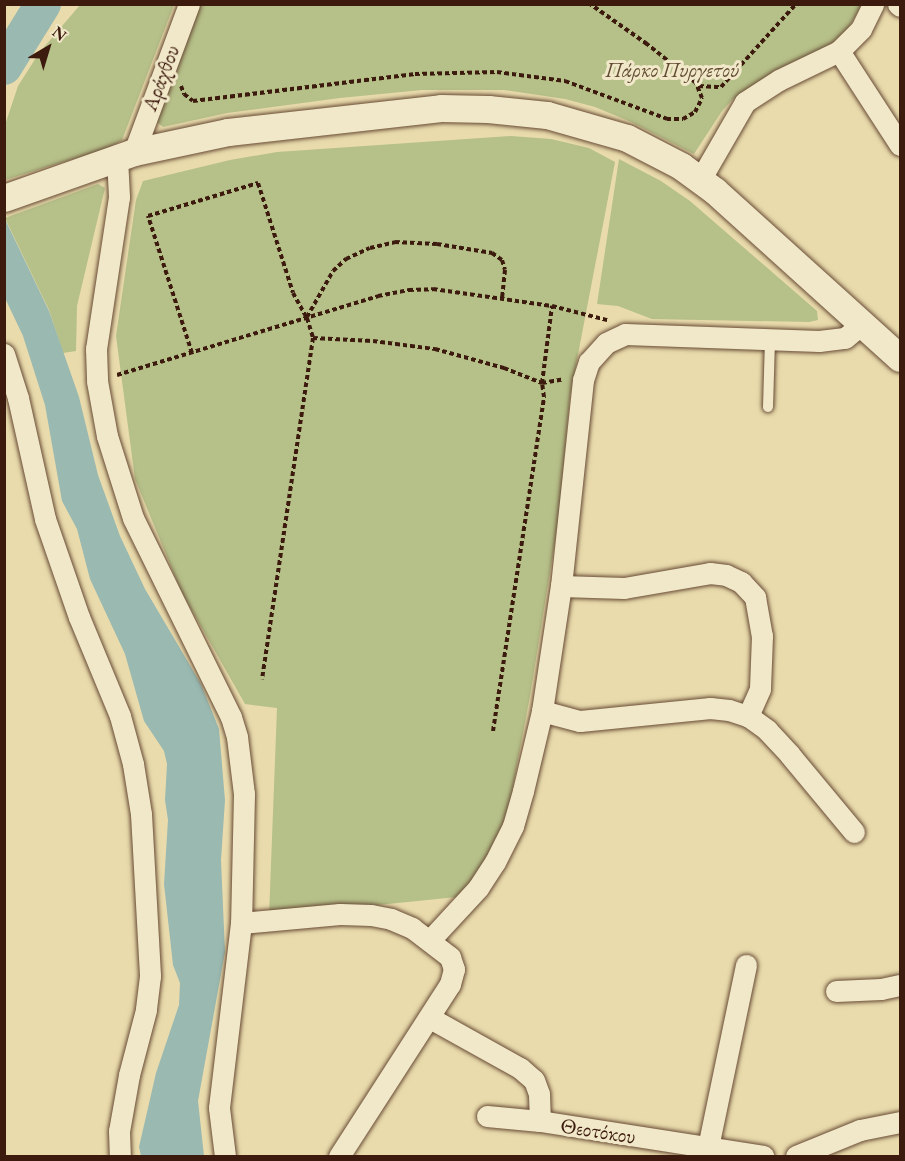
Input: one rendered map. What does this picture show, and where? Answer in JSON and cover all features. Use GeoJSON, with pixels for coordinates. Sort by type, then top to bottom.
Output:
{"type":"FeatureCollection","features":[{"type":"Feature","properties":{"kind":"street","name":"Αράχθου"},"geometry":{"type":"LineString","coordinates":[[126,155],[189,4]]}},
{"type":"Feature","properties":{"kind":"street"},"geometry":{"type":"LineString","coordinates":[[700,180],[741,107],[749,99],[779,80],[838,51],[861,28],[873,4]]}},
{"type":"Feature","properties":{"kind":"street"},"geometry":{"type":"LineString","coordinates":[[838,51],[900,145]]}},
{"type":"Feature","properties":{"kind":"street"},"geometry":{"type":"LineString","coordinates":[[14,194],[126,155],[228,132],[420,110],[488,109],[548,115],[596,128],[646,146],[700,180],[900,358]]}},
{"type":"Feature","properties":{"kind":"street"},"geometry":{"type":"LineString","coordinates":[[126,155],[96,349],[97,381],[107,436],[133,518],[206,664],[237,737],[244,794],[241,923],[219,1108],[225,1156]]}},
{"type":"Feature","properties":{"kind":"street"},"geometry":{"type":"LineString","coordinates":[[430,940],[478,888],[513,826],[542,711],[561,586],[585,372],[606,342],[625,334],[819,341],[845,338],[863,323]]}},
{"type":"Feature","properties":{"kind":"street"},"geometry":{"type":"LineString","coordinates":[[4,354],[20,408],[45,519],[80,617],[120,716],[133,764],[141,814],[150,976],[119,1131],[120,1156]]}},
{"type":"Feature","properties":{"kind":"street"},"geometry":{"type":"LineString","coordinates":[[561,586],[624,588],[710,573],[726,574],[741,582],[755,597],[762,636],[759,689],[748,716]]}},
{"type":"Feature","properties":{"kind":"street"},"geometry":{"type":"LineString","coordinates":[[542,711],[580,721],[710,708],[729,710],[748,716],[767,730],[790,755],[854,832]]}},
{"type":"Feature","properties":{"kind":"street"},"geometry":{"type":"LineString","coordinates":[[241,923],[340,914],[371,915],[391,919],[430,940],[450,957],[454,969],[450,984],[339,1156]]}},
{"type":"Feature","properties":{"kind":"street"},"geometry":{"type":"LineString","coordinates":[[708,1147],[746,965]]}},
{"type":"Feature","properties":{"kind":"street"},"geometry":{"type":"LineString","coordinates":[[836,991],[881,989],[900,985]]}},
{"type":"Feature","properties":{"kind":"street","name":"Θεοτόκου"},"geometry":{"type":"LineString","coordinates":[[430,1017],[520,1068],[534,1080],[538,1094],[540,1121]]}},
{"type":"Feature","properties":{"kind":"street","name":"Θεοτόκου"},"geometry":{"type":"LineString","coordinates":[[488,1116],[540,1121],[763,1156]]}},
{"type":"Feature","properties":{"kind":"street"},"geometry":{"type":"LineString","coordinates":[[796,1156],[860,1130],[900,1122]]}},
{"type":"Feature","properties":{"kind":"lane"},"geometry":{"type":"LineString","coordinates":[[768,407],[770,339]]}},
{"type":"Feature","properties":{"kind":"path"},"geometry":{"type":"LineString","coordinates":[[180,84],[184,94],[193,101],[415,74],[506,73],[565,81],[673,120],[685,118],[697,110],[702,98],[698,86],[672,62],[590,4]]}},
{"type":"Feature","properties":{"kind":"path"},"geometry":{"type":"LineString","coordinates":[[698,86],[721,87],[796,4]]}},
{"type":"Feature","properties":{"kind":"path"},"geometry":{"type":"LineString","coordinates":[[192,353],[148,216],[258,183],[293,293],[307,318],[313,338],[262,680]]}},
{"type":"Feature","properties":{"kind":"path"},"geometry":{"type":"LineString","coordinates":[[307,318],[333,271],[346,259],[370,248],[394,242],[437,244],[492,254],[502,260],[505,270],[502,300]]}},
{"type":"Feature","properties":{"kind":"path"},"geometry":{"type":"LineString","coordinates":[[97,381],[409,290],[433,289],[552,306],[542,383],[544,397],[493,730]]}},
{"type":"Feature","properties":{"kind":"path"},"geometry":{"type":"LineString","coordinates":[[313,338],[373,341],[435,349],[504,368],[542,383],[585,372]]}},
{"type":"Feature","properties":{"kind":"green space"},"geometry":{"type":"Polygon","coordinates":[[[80,5],[174,5],[122,140],[108,148],[5,180],[5,125],[18,86],[39,53],[80,5]]]}},
{"type":"Feature","properties":{"kind":"green space","name":"Πάρκο Πυργετού"},"geometry":{"type":"Polygon","coordinates":[[[197,5],[862,5],[839,43],[733,99],[722,111],[694,154],[631,122],[595,107],[565,99],[504,90],[422,90],[340,98],[227,113],[163,127],[153,119],[197,5]]]}},
{"type":"Feature","properties":{"kind":"green space"},"geometry":{"type":"Polygon","coordinates":[[[511,136],[551,139],[589,148],[615,162],[570,396],[559,516],[530,696],[510,802],[495,854],[457,897],[269,916],[277,708],[245,704],[182,593],[135,479],[116,336],[136,200],[143,181],[230,160],[277,152],[511,136]]]}},
{"type":"Feature","properties":{"kind":"green space"},"geometry":{"type":"Polygon","coordinates":[[[619,159],[661,181],[690,201],[817,311],[818,320],[809,322],[652,319],[618,306],[597,304],[619,159]]]}},
{"type":"Feature","properties":{"kind":"green space"},"geometry":{"type":"Polygon","coordinates":[[[98,184],[105,188],[77,306],[76,351],[63,353],[49,310],[5,218],[98,184]]]}},
{"type":"Feature","properties":{"kind":"water"},"geometry":{"type":"Polygon","coordinates":[[[4,217],[49,311],[79,397],[98,475],[120,536],[145,589],[201,684],[219,729],[225,800],[221,860],[225,952],[198,1101],[204,1156],[141,1156],[139,1147],[156,1073],[179,1005],[180,983],[173,965],[164,884],[168,820],[165,800],[167,764],[164,751],[144,721],[125,654],[90,579],[77,529],[62,501],[45,405],[23,336],[5,298],[4,217]]]}},
{"type":"Feature","properties":{"kind":"waterway"},"geometry":{"type":"LineString","coordinates":[[4,67],[43,4]]}}]}
